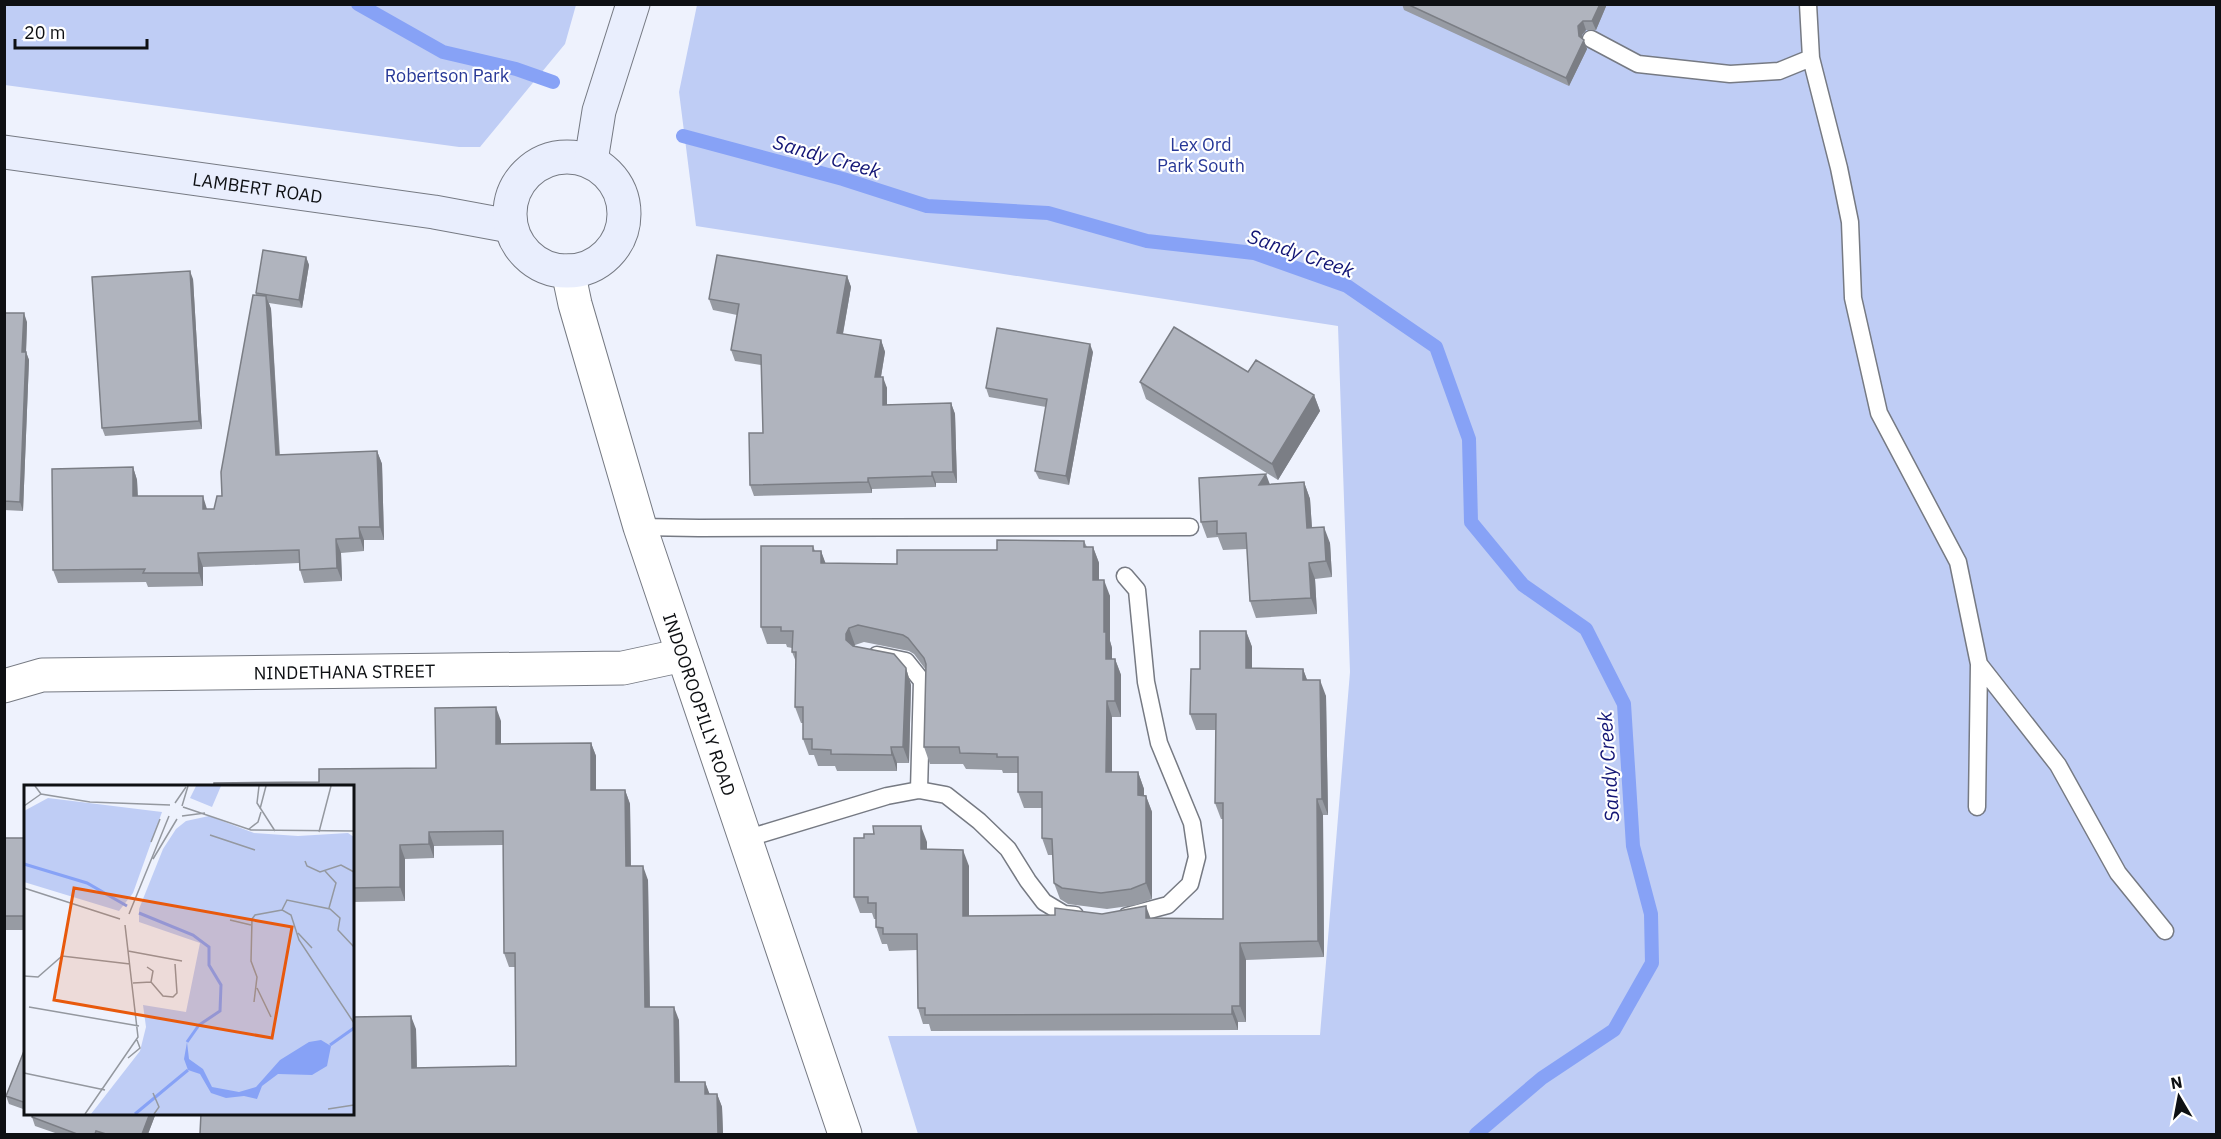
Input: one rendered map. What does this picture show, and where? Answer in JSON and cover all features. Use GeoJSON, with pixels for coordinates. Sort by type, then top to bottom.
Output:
{"type":"FeatureCollection","features":[{"type":"Feature","properties":{"kind":"main road"},"geometry":{"type":"LineString","coordinates":[[591,160],[599,111],[633,4]]}},
{"type":"Feature","properties":{"kind":"main road","name":"LAMBERT ROAD"},"geometry":{"type":"LineString","coordinates":[[4,152],[434,212],[510,226]]}},
{"type":"Feature","properties":{"kind":"main road"},"geometry":{"type":"LineString","coordinates":[[573,156],[591,160],[607,172],[619,187],[625,206],[624,225],[617,243],[604,258],[587,268],[568,271],[538,264],[525,254],[516,242],[510,226],[509,208],[514,190],[524,175],[538,164],[555,157],[573,156]]}},
{"type":"Feature","properties":{"kind":"street","name":"INDOOROOPILLY ROAD"},"geometry":{"type":"LineString","coordinates":[[568,271],[574,303],[640,526],[845,1134]]}},
{"type":"Feature","properties":{"kind":"street","name":"NINDETHANA STREET"},"geometry":{"type":"LineString","coordinates":[[4,686],[42,675],[623,668],[683,655]]}},
{"type":"Feature","properties":{"kind":"lane"},"geometry":{"type":"LineString","coordinates":[[1808,4],[1811,58],[1850,222],[1853,298],[1879,413],[1958,562],[1979,664],[1977,807]]}},
{"type":"Feature","properties":{"kind":"lane"},"geometry":{"type":"LineString","coordinates":[[1591,39],[1638,64],[1730,74],[1779,71],[1811,58]]}},
{"type":"Feature","properties":{"kind":"lane"},"geometry":{"type":"LineString","coordinates":[[640,526],[699,528],[1190,526]]}},
{"type":"Feature","properties":{"kind":"lane"},"geometry":{"type":"LineString","coordinates":[[745,839],[886,796],[919,789],[946,795],[979,821],[1008,849],[1044,902],[1064,914],[1102,919],[1139,915],[1168,905],[1190,884],[1197,857],[1192,824],[1159,743],[1146,682],[1137,590],[1125,576]]}},
{"type":"Feature","properties":{"kind":"lane"},"geometry":{"type":"LineString","coordinates":[[862,652],[906,661],[922,681],[919,789]]}},
{"type":"Feature","properties":{"kind":"lane"},"geometry":{"type":"LineString","coordinates":[[1979,664],[2058,765],[2118,873],[2165,931]]}},
{"type":"Feature","properties":{"kind":"green space","name":"Robertson Park"},"geometry":{"type":"Polygon","coordinates":[[[5,4],[576,5],[565,44],[480,147],[459,147],[5,85],[5,4]]]}},
{"type":"Feature","properties":{"kind":"green space","name":"Lex Ord Park South"},"geometry":{"type":"Polygon","coordinates":[[[697,5],[2216,5],[2216,1134],[918,1134],[888,1036],[1320,1035],[1350,672],[1338,326],[696,226],[679,92],[697,5]]]}},
{"type":"Feature","properties":{"kind":"building"},"geometry":{"type":"Polygon","coordinates":[[[1407,4],[1600,4],[1592,21],[1583,21],[1578,26],[1579,36],[1584,40],[1566,78],[1407,4]]]}},
{"type":"Feature","properties":{"kind":"building"},"geometry":{"type":"Polygon","coordinates":[[[263,250],[306,257],[299,300],[256,293],[263,250]]]}},
{"type":"Feature","properties":{"kind":"building"},"geometry":{"type":"Polygon","coordinates":[[[717,255],[847,276],[837,333],[881,340],[875,377],[883,377],[883,405],[951,403],[953,472],[932,472],[932,476],[868,478],[868,482],[750,485],[749,433],[763,433],[761,355],[731,350],[739,304],[709,299],[717,255]]]}},
{"type":"Feature","properties":{"kind":"building"},"geometry":{"type":"Polygon","coordinates":[[[190,271],[199,421],[102,428],[92,277],[190,271]]]}},
{"type":"Feature","properties":{"kind":"building"},"geometry":{"type":"Polygon","coordinates":[[[253,295],[266,296],[276,455],[377,451],[380,527],[359,527],[360,538],[336,539],[337,568],[300,570],[299,550],[198,553],[199,573],[143,573],[145,569],[53,570],[52,469],[133,467],[133,496],[203,496],[203,509],[214,509],[217,496],[222,496],[221,472],[253,295]]]}},
{"type":"Feature","properties":{"kind":"building"},"geometry":{"type":"Polygon","coordinates":[[[4,313],[24,313],[22,352],[26,352],[20,502],[4,501],[4,313]]]}},
{"type":"Feature","properties":{"kind":"building"},"geometry":{"type":"Polygon","coordinates":[[[1174,327],[1248,372],[1256,360],[1314,395],[1272,464],[1140,382],[1174,327]]]}},
{"type":"Feature","properties":{"kind":"building"},"geometry":{"type":"Polygon","coordinates":[[[997,328],[1090,344],[1066,476],[1035,471],[1047,399],[986,388],[997,328]]]}},
{"type":"Feature","properties":{"kind":"building"},"geometry":{"type":"Polygon","coordinates":[[[1266,474],[1259,485],[1304,482],[1307,528],[1324,527],[1326,561],[1309,563],[1311,598],[1250,601],[1246,533],[1217,534],[1217,521],[1201,522],[1199,478],[1266,474]]]}},
{"type":"Feature","properties":{"kind":"building"},"geometry":{"type":"Polygon","coordinates":[[[997,540],[1084,541],[1084,547],[1093,547],[1093,580],[1104,580],[1106,659],[1115,659],[1115,701],[1107,701],[1106,772],[1138,772],[1138,795],[1146,796],[1146,883],[1131,889],[1101,893],[1062,888],[1054,883],[1052,839],[1042,838],[1042,792],[1018,792],[1018,757],[960,753],[959,747],[924,747],[926,664],[924,658],[903,635],[858,625],[849,628],[846,634],[846,640],[853,646],[894,654],[906,668],[903,747],[891,747],[892,755],[831,754],[831,750],[812,749],[812,739],[803,739],[803,707],[795,707],[796,652],[792,652],[793,631],[781,631],[781,627],[761,627],[761,546],[813,546],[813,551],[821,551],[821,563],[897,564],[897,550],[997,550],[997,540]]]}},
{"type":"Feature","properties":{"kind":"building"},"geometry":{"type":"Polygon","coordinates":[[[1200,631],[1246,631],[1246,668],[1303,669],[1303,680],[1320,680],[1322,799],[1317,799],[1318,941],[1240,943],[1240,1006],[1232,1006],[1232,1014],[925,1015],[925,1008],[918,1008],[917,934],[883,934],[883,928],[876,927],[876,903],[868,903],[868,897],[854,897],[854,838],[864,838],[864,834],[874,834],[873,826],[921,826],[921,849],[963,850],[963,916],[1055,915],[1055,908],[1102,914],[1146,906],[1146,918],[1223,919],[1223,803],[1215,803],[1216,714],[1190,714],[1191,669],[1200,669],[1200,631]]]}},
{"type":"Feature","properties":{"kind":"building"},"geometry":{"type":"Polygon","coordinates":[[[496,707],[496,744],[591,743],[591,790],[625,790],[626,866],[643,866],[645,1007],[674,1007],[675,1082],[705,1082],[705,1094],[717,1094],[718,1134],[200,1134],[201,1115],[354,1115],[354,1017],[411,1016],[412,1068],[516,1066],[515,953],[504,953],[503,831],[429,832],[429,844],[400,845],[400,887],[354,888],[354,785],[214,785],[214,783],[319,782],[319,769],[436,768],[435,708],[496,707]]]}},
{"type":"Feature","properties":{"kind":"building"},"geometry":{"type":"Polygon","coordinates":[[[4,838],[24,838],[24,916],[4,916],[4,838]]]}},
{"type":"Feature","properties":{"kind":"building"},"geometry":{"type":"Polygon","coordinates":[[[24,1051],[24,1102],[6,1096],[24,1051]]]}},
{"type":"Feature","properties":{"kind":"building"},"geometry":{"type":"Polygon","coordinates":[[[32,1115],[149,1115],[142,1134],[106,1134],[96,1131],[95,1134],[77,1134],[32,1117],[32,1115]]]}},
{"type":"Feature","properties":{"kind":"waterway","name":"Sandy Creek"},"geometry":{"type":"LineString","coordinates":[[358,4],[443,52],[516,69],[553,82]]}},
{"type":"Feature","properties":{"kind":"waterway","name":"Sandy Creek"},"geometry":{"type":"LineString","coordinates":[[683,136],[843,179],[927,206],[1048,213],[1147,241],[1254,253],[1347,286],[1436,347],[1469,439],[1471,522],[1523,585],[1586,629],[1624,704],[1633,846],[1651,914],[1652,963],[1614,1030],[1542,1078],[1476,1134]]}}]}
